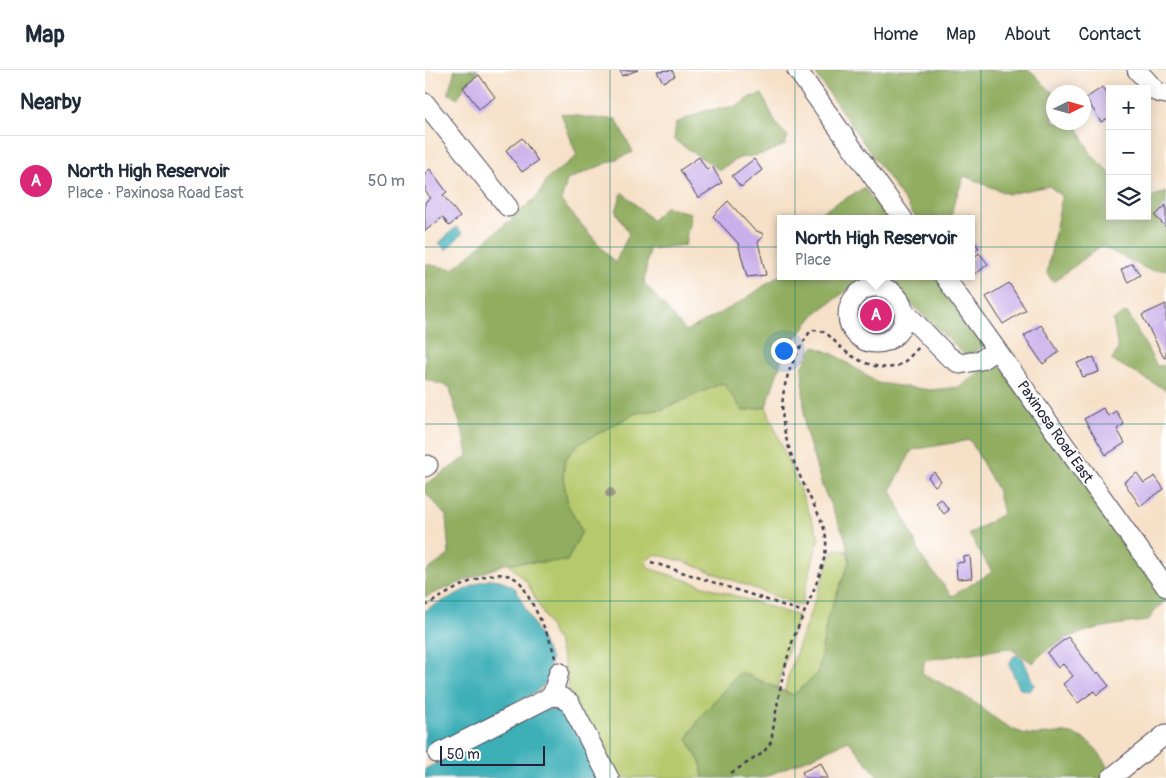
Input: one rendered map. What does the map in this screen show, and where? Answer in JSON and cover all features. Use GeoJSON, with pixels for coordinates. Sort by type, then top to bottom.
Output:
{"type":"FeatureCollection","features":[{"type":"Feature","properties":{"kind":"street"},"geometry":{"type":"LineString","coordinates":[[797,70],[900,215]]}},
{"type":"Feature","properties":{"kind":"street"},"geometry":{"type":"LineString","coordinates":[[1137,70],[1157,92],[1165,94]]}},
{"type":"Feature","properties":{"kind":"street"},"geometry":{"type":"LineString","coordinates":[[425,103],[508,207]]}},
{"type":"Feature","properties":{"kind":"street","name":"Paxinosa Road East"},"geometry":{"type":"LineString","coordinates":[[947,280],[1166,587]]}},
{"type":"Feature","properties":{"kind":"street"},"geometry":{"type":"LineString","coordinates":[[903,310],[947,356],[960,364],[981,360],[996,350]]}},
{"type":"Feature","properties":{"kind":"street"},"geometry":{"type":"LineString","coordinates":[[552,696],[559,672]]}},
{"type":"Feature","properties":{"kind":"street"},"geometry":{"type":"LineString","coordinates":[[438,754],[552,696],[561,697],[570,703],[609,778]]}},
{"type":"Feature","properties":{"kind":"street"},"geometry":{"type":"LineString","coordinates":[[1111,778],[1166,734]]}},
{"type":"Feature","properties":{"kind":"path"},"geometry":{"type":"LineString","coordinates":[[731,773],[763,752],[771,742],[790,648],[826,552],[823,525],[799,475],[784,433],[781,406],[785,380],[801,344],[811,330],[821,329],[834,338],[844,350],[860,361],[890,368],[905,362],[929,337]]}},
{"type":"Feature","properties":{"kind":"path"},"geometry":{"type":"LineString","coordinates":[[651,562],[804,612]]}},
{"type":"Feature","properties":{"kind":"path"},"geometry":{"type":"LineString","coordinates":[[425,606],[485,575],[501,573],[511,577],[521,584],[551,641],[559,672]]}},
{"type":"Feature","properties":{"kind":"green space"},"geometry":{"type":"Polygon","coordinates":[[[455,70],[478,70],[457,98],[448,93],[455,70]]]}},
{"type":"Feature","properties":{"kind":"green space"},"geometry":{"type":"Polygon","coordinates":[[[813,70],[1030,70],[1046,86],[1046,130],[1079,130],[1091,154],[1106,169],[1106,220],[1151,220],[1151,197],[1166,192],[1166,270],[1149,270],[1101,246],[1053,282],[1047,273],[1062,196],[1049,186],[1008,194],[964,176],[952,215],[914,215],[813,70]]]}},
{"type":"Feature","properties":{"kind":"green space"},"geometry":{"type":"Polygon","coordinates":[[[762,94],[777,125],[788,136],[785,145],[763,154],[739,158],[720,170],[674,140],[676,123],[704,111],[738,106],[750,97],[762,94]]]}},
{"type":"Feature","properties":{"kind":"green space"},"geometry":{"type":"Polygon","coordinates":[[[561,113],[589,118],[616,119],[633,152],[567,180],[561,201],[615,263],[629,234],[616,212],[622,192],[652,220],[665,207],[691,213],[685,245],[649,249],[644,283],[686,331],[741,302],[777,277],[777,280],[861,280],[817,312],[784,353],[766,407],[743,411],[723,383],[663,409],[636,413],[577,445],[565,460],[563,477],[568,505],[582,531],[567,561],[507,563],[425,597],[425,572],[449,555],[446,516],[425,492],[425,485],[468,456],[465,438],[450,387],[425,379],[425,264],[453,269],[538,196],[547,179],[577,156],[561,113]]]}},
{"type":"Feature","properties":{"kind":"green space"},"geometry":{"type":"Polygon","coordinates":[[[864,188],[885,215],[816,215],[864,188]]]}},
{"type":"Feature","properties":{"kind":"green space"},"geometry":{"type":"Polygon","coordinates":[[[886,280],[937,280],[988,344],[966,356],[886,280]]]}},
{"type":"Feature","properties":{"kind":"green space"},"geometry":{"type":"Polygon","coordinates":[[[1127,312],[1157,366],[1166,366],[1166,390],[1112,360],[1118,350],[1113,320],[1127,312]]]}},
{"type":"Feature","properties":{"kind":"green space"},"geometry":{"type":"Polygon","coordinates":[[[814,346],[835,355],[878,383],[930,390],[960,387],[987,366],[999,364],[1166,597],[1166,600],[1156,609],[1148,621],[1101,628],[1071,637],[1044,652],[1033,663],[1009,648],[925,660],[922,673],[960,693],[1002,723],[1019,732],[1035,735],[1067,733],[1085,740],[1092,745],[1104,760],[1111,778],[879,778],[849,741],[762,778],[703,778],[701,764],[687,739],[702,715],[740,672],[793,695],[818,674],[827,619],[850,561],[845,537],[822,486],[805,429],[802,367],[814,346]],[[970,440],[912,450],[891,490],[923,559],[952,596],[992,572],[969,534],[1003,514],[997,489],[970,440]]]}},
{"type":"Feature","properties":{"kind":"green space"},"geometry":{"type":"Polygon","coordinates":[[[723,383],[743,411],[766,407],[819,537],[801,606],[685,562],[655,554],[646,561],[648,568],[798,616],[777,688],[740,672],[702,715],[687,739],[701,764],[703,778],[616,778],[569,692],[558,643],[527,582],[507,563],[567,561],[582,531],[568,506],[563,477],[565,460],[577,445],[636,413],[663,409],[723,383]]]}},
{"type":"Feature","properties":{"kind":"green space"},"geometry":{"type":"Polygon","coordinates":[[[835,549],[847,551],[850,561],[827,619],[818,674],[793,695],[785,691],[788,676],[829,560],[835,549]]]}},
{"type":"Feature","properties":{"kind":"water"},"geometry":{"type":"Polygon","coordinates":[[[456,227],[463,233],[446,250],[439,243],[456,227]]]}},
{"type":"Feature","properties":{"kind":"water"},"geometry":{"type":"Polygon","coordinates":[[[492,579],[500,580],[515,588],[551,659],[547,682],[536,692],[425,752],[425,610],[480,582],[492,579]]]}},
{"type":"Feature","properties":{"kind":"water"},"geometry":{"type":"Polygon","coordinates":[[[1017,655],[1023,659],[1034,685],[1030,691],[1020,689],[1009,665],[1013,657],[1017,655]]]}},
{"type":"Feature","properties":{"kind":"water"},"geometry":{"type":"Polygon","coordinates":[[[547,709],[565,712],[603,778],[425,778],[425,769],[537,712],[547,709]]]}},
{"type":"Feature","properties":{"kind":"building"},"geometry":{"type":"Polygon","coordinates":[[[620,70],[638,70],[622,76],[620,70]]]}},
{"type":"Feature","properties":{"kind":"building"},"geometry":{"type":"Polygon","coordinates":[[[672,70],[675,76],[663,82],[657,71],[672,70]]]}},
{"type":"Feature","properties":{"kind":"building"},"geometry":{"type":"Polygon","coordinates":[[[479,75],[495,97],[479,109],[463,87],[479,75]]]}},
{"type":"Feature","properties":{"kind":"building"},"geometry":{"type":"Polygon","coordinates":[[[1103,87],[1106,91],[1106,119],[1101,122],[1091,106],[1091,95],[1103,87]]]}},
{"type":"Feature","properties":{"kind":"building"},"geometry":{"type":"Polygon","coordinates":[[[522,138],[538,161],[522,172],[506,150],[522,138]]]}},
{"type":"Feature","properties":{"kind":"building"},"geometry":{"type":"Polygon","coordinates":[[[699,157],[707,170],[712,166],[722,183],[698,198],[680,170],[699,157]]]}},
{"type":"Feature","properties":{"kind":"building"},"geometry":{"type":"Polygon","coordinates":[[[754,159],[762,170],[741,187],[732,176],[754,159]]]}},
{"type":"Feature","properties":{"kind":"building"},"geometry":{"type":"Polygon","coordinates":[[[430,169],[447,192],[443,195],[460,217],[449,226],[443,217],[425,231],[425,202],[431,198],[425,191],[425,173],[430,169]]]}},
{"type":"Feature","properties":{"kind":"building"},"geometry":{"type":"Polygon","coordinates":[[[728,201],[754,230],[762,233],[763,237],[758,242],[766,275],[747,277],[738,243],[713,216],[728,201]]]}},
{"type":"Feature","properties":{"kind":"building"},"geometry":{"type":"Polygon","coordinates":[[[1166,205],[1166,227],[1155,216],[1166,205]]]}},
{"type":"Feature","properties":{"kind":"building"},"geometry":{"type":"Polygon","coordinates":[[[979,253],[988,264],[976,274],[975,273],[975,256],[979,253]]]}},
{"type":"Feature","properties":{"kind":"building"},"geometry":{"type":"Polygon","coordinates":[[[1132,263],[1140,275],[1128,282],[1121,270],[1132,263]]]}},
{"type":"Feature","properties":{"kind":"building"},"geometry":{"type":"Polygon","coordinates":[[[1009,283],[1026,310],[1003,324],[986,297],[1009,283]]]}},
{"type":"Feature","properties":{"kind":"building"},"geometry":{"type":"Polygon","coordinates":[[[872,293],[880,293],[892,299],[898,315],[892,331],[880,337],[872,337],[860,331],[854,319],[854,311],[860,299],[872,293]]]}},
{"type":"Feature","properties":{"kind":"building"},"geometry":{"type":"Polygon","coordinates":[[[1166,304],[1166,357],[1164,358],[1142,315],[1166,304]]]}},
{"type":"Feature","properties":{"kind":"building"},"geometry":{"type":"Polygon","coordinates":[[[1041,325],[1059,352],[1043,364],[1024,336],[1041,325]]]}},
{"type":"Feature","properties":{"kind":"building"},"geometry":{"type":"Polygon","coordinates":[[[1094,357],[1099,372],[1083,377],[1077,363],[1094,357]]]}},
{"type":"Feature","properties":{"kind":"building"},"geometry":{"type":"Polygon","coordinates":[[[1103,408],[1108,416],[1116,411],[1124,424],[1117,429],[1125,443],[1106,455],[1084,419],[1103,408]]]}},
{"type":"Feature","properties":{"kind":"building"},"geometry":{"type":"Polygon","coordinates":[[[934,472],[941,481],[935,486],[928,477],[934,472]]]}},
{"type":"Feature","properties":{"kind":"building"},"geometry":{"type":"Polygon","coordinates":[[[1137,473],[1144,483],[1155,476],[1164,489],[1140,506],[1124,482],[1137,473]]]}},
{"type":"Feature","properties":{"kind":"building"},"geometry":{"type":"Polygon","coordinates":[[[941,499],[949,510],[944,514],[936,503],[941,499]]]}},
{"type":"Feature","properties":{"kind":"building"},"geometry":{"type":"Polygon","coordinates":[[[970,556],[972,578],[957,579],[956,563],[964,562],[963,557],[970,556]]]}},
{"type":"Feature","properties":{"kind":"building"},"geometry":{"type":"Polygon","coordinates":[[[1068,637],[1096,674],[1098,672],[1109,686],[1097,695],[1094,691],[1078,703],[1063,684],[1073,676],[1063,664],[1058,668],[1047,653],[1068,637]]]}},
{"type":"Feature","properties":{"kind":"building"},"geometry":{"type":"Polygon","coordinates":[[[821,763],[828,778],[805,778],[802,772],[821,763]]]}},
{"type":"Feature","properties":{"kind":"place","name":"North High Reservoir"},"geometry":{"type":"Point","coordinates":[876,315]}}]}
